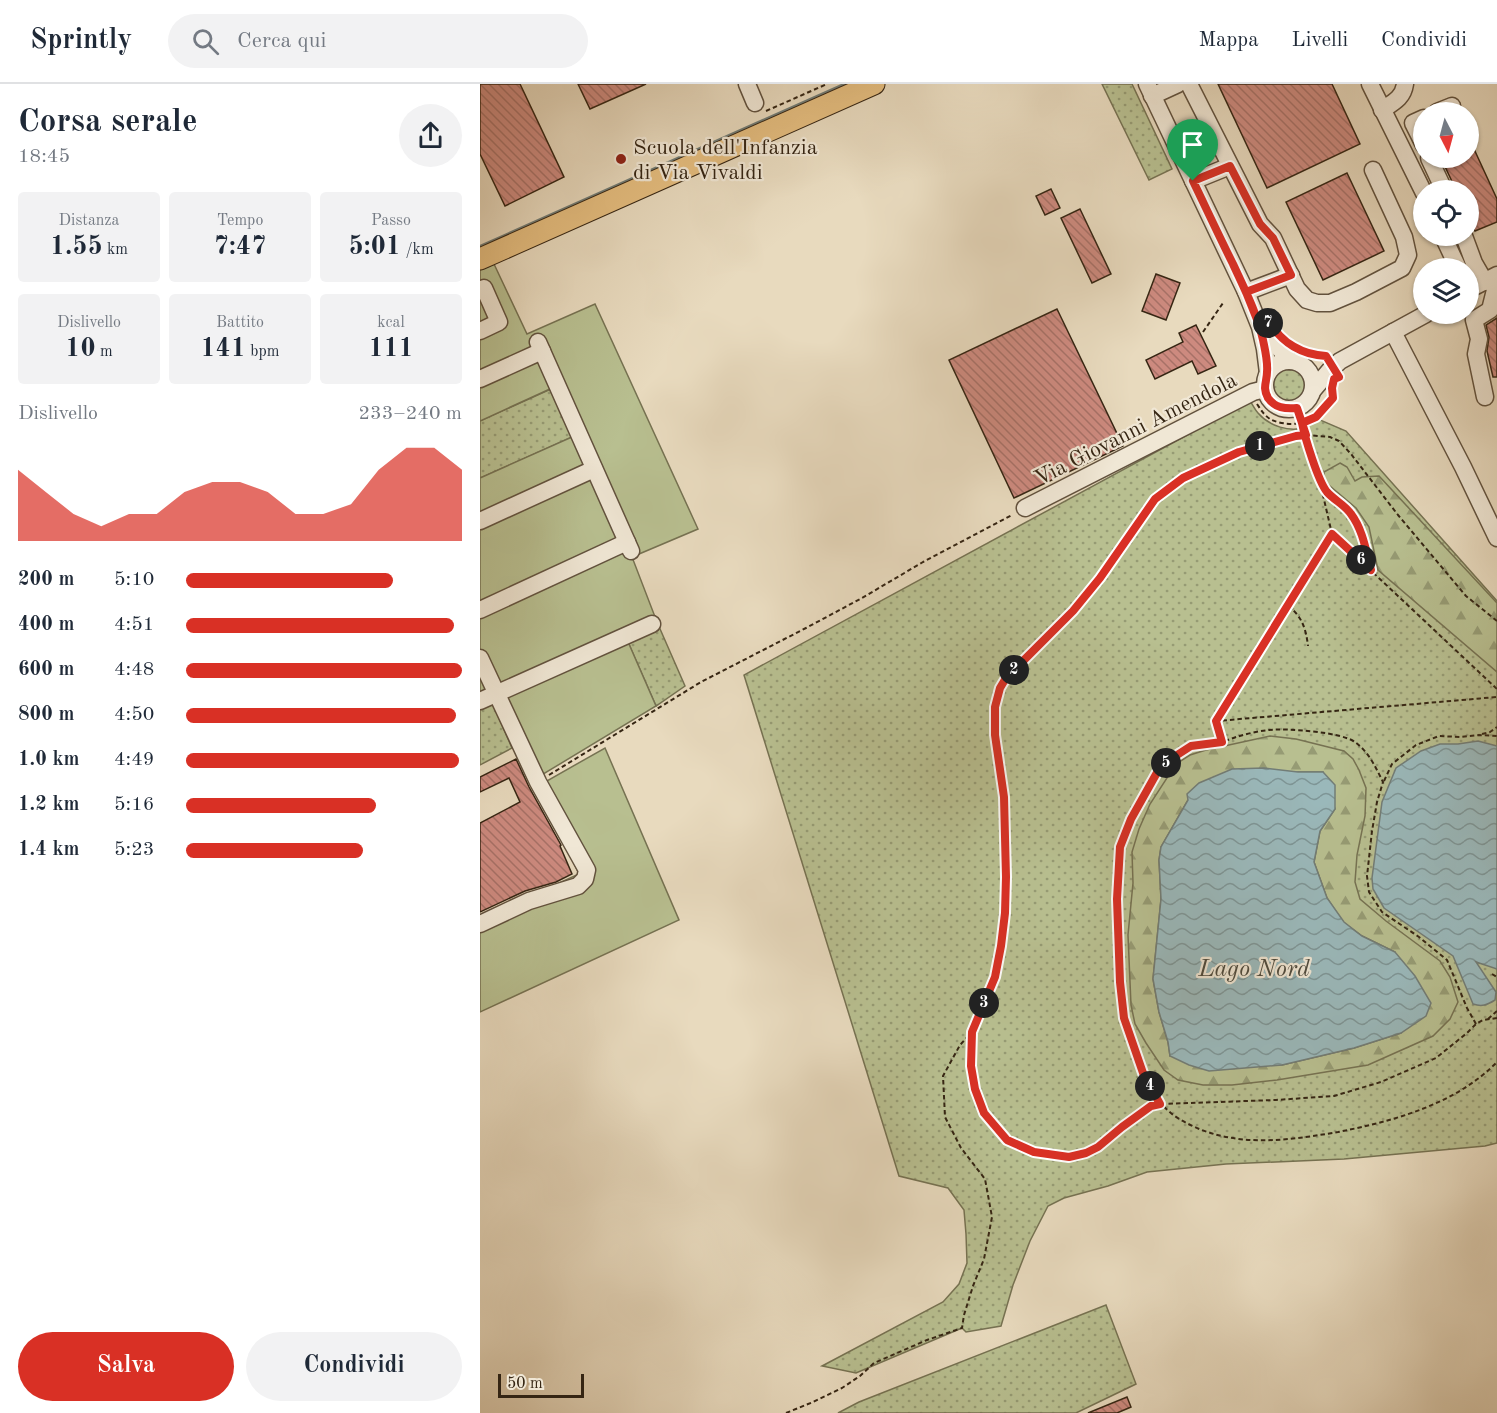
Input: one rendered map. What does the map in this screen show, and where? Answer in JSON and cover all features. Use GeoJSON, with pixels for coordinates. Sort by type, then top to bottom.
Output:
{"type":"FeatureCollection","features":[{"type":"Feature","properties":{"kind":"main road"},"geometry":{"type":"LineString","coordinates":[[480,259],[874,84]]}},
{"type":"Feature","properties":{"kind":"street"},"geometry":{"type":"LineString","coordinates":[[747,84],[759,108]]}},
{"type":"Feature","properties":{"kind":"street"},"geometry":{"type":"LineString","coordinates":[[1178,84],[1148,87],[1246,292],[1260,327],[1265,350],[1262,385],[1267,396],[1277,406],[1299,416],[1313,390],[1335,361]]}},
{"type":"Feature","properties":{"kind":"street"},"geometry":{"type":"LineString","coordinates":[[1189,84],[1260,224],[1273,238],[1297,289],[1307,300],[1330,303],[1402,268],[1408,255],[1404,237],[1373,170]]}},
{"type":"Feature","properties":{"kind":"street"},"geometry":{"type":"LineString","coordinates":[[1370,84],[1417,180]]}},
{"type":"Feature","properties":{"kind":"street"},"geometry":{"type":"LineString","coordinates":[[1382,110],[1397,100],[1403,93],[1405,84]]}},
{"type":"Feature","properties":{"kind":"street"},"geometry":{"type":"LineString","coordinates":[[1193,181],[1230,166]]}},
{"type":"Feature","properties":{"kind":"street"},"geometry":{"type":"LineString","coordinates":[[1468,246],[1474,263],[1493,282],[1496,290],[1490,310],[1474,320],[1479,339],[1476,354],[1485,397]]}},
{"type":"Feature","properties":{"kind":"street"},"geometry":{"type":"LineString","coordinates":[[1246,292],[1291,275]]}},
{"type":"Feature","properties":{"kind":"street"},"geometry":{"type":"LineString","coordinates":[[480,331],[499,322],[484,288]]}},
{"type":"Feature","properties":{"kind":"street"},"geometry":{"type":"LineString","coordinates":[[1262,385],[1273,366],[1280,362],[1296,358],[1335,361],[1413,324]]}},
{"type":"Feature","properties":{"kind":"street"},"geometry":{"type":"LineString","coordinates":[[1260,327],[1311,374],[1313,390]]}},
{"type":"Feature","properties":{"kind":"street"},"geometry":{"type":"LineString","coordinates":[[1393,332],[1497,538]]}},
{"type":"Feature","properties":{"kind":"street"},"geometry":{"type":"LineString","coordinates":[[480,380],[540,346],[629,546],[480,610]]}},
{"type":"Feature","properties":{"kind":"street","name":"Via Giovanni Amendola"},"geometry":{"type":"LineString","coordinates":[[1025,508],[1262,385]]}},
{"type":"Feature","properties":{"kind":"street"},"geometry":{"type":"LineString","coordinates":[[480,521],[594,469]]}},
{"type":"Feature","properties":{"kind":"street"},"geometry":{"type":"LineString","coordinates":[[480,701],[652,624]]}},
{"type":"Feature","properties":{"kind":"street"},"geometry":{"type":"LineString","coordinates":[[480,658],[538,782],[587,870],[585,879],[578,886],[529,901],[480,924]]}},
{"type":"Feature","properties":{"kind":"path"},"geometry":{"type":"LineString","coordinates":[[759,108],[827,84]]}},
{"type":"Feature","properties":{"kind":"path"},"geometry":{"type":"LineString","coordinates":[[1203,332],[1223,303]]}},
{"type":"Feature","properties":{"kind":"path"},"geometry":{"type":"LineString","coordinates":[[1296,358],[1326,356],[1335,361]]}},
{"type":"Feature","properties":{"kind":"path"},"geometry":{"type":"LineString","coordinates":[[1262,385],[1255,400],[1262,413],[1276,421],[1290,424],[1299,416],[1316,417],[1333,398],[1332,388]]}},
{"type":"Feature","properties":{"kind":"path"},"geometry":{"type":"LineString","coordinates":[[1299,416],[1332,534],[1497,688]]}},
{"type":"Feature","properties":{"kind":"path"},"geometry":{"type":"LineString","coordinates":[[786,1413],[842,1388],[874,1363],[962,1328],[973,1286],[984,1259],[992,1217],[985,1179],[961,1148],[945,1118],[943,1076],[960,1045],[972,1032],[995,977],[1001,946],[1006,877],[1004,797],[995,735],[995,707],[1000,688],[1006,678],[1073,611],[1100,578],[1155,499],[1183,478],[1239,452],[1296,436],[1330,437],[1339,441],[1352,454],[1466,596],[1497,621]]}},
{"type":"Feature","properties":{"kind":"path"},"geometry":{"type":"LineString","coordinates":[[1318,478],[1327,492],[1351,512],[1360,529],[1371,570]]}},
{"type":"Feature","properties":{"kind":"path"},"geometry":{"type":"LineString","coordinates":[[538,782],[701,682],[815,623],[1025,508]]}},
{"type":"Feature","properties":{"kind":"path"},"geometry":{"type":"LineString","coordinates":[[1222,742],[1216,721],[1332,534]]}},
{"type":"Feature","properties":{"kind":"path"},"geometry":{"type":"LineString","coordinates":[[1288,606],[1304,625],[1308,646]]}},
{"type":"Feature","properties":{"kind":"path"},"geometry":{"type":"LineString","coordinates":[[1216,721],[1497,697]]}},
{"type":"Feature","properties":{"kind":"path"},"geometry":{"type":"LineString","coordinates":[[1476,1024],[1467,1008],[1448,960],[1382,912],[1369,892],[1367,876],[1377,802],[1392,764],[1416,745],[1439,736],[1479,735],[1497,727]]}},
{"type":"Feature","properties":{"kind":"path"},"geometry":{"type":"LineString","coordinates":[[1383,782],[1369,755],[1354,741],[1305,730],[1271,730],[1237,736],[1222,742],[1191,746],[1159,769],[1131,819],[1120,847],[1117,899],[1120,982],[1124,1018],[1143,1073],[1160,1104],[1180,1120],[1205,1132],[1223,1137],[1267,1141],[1358,1128],[1427,1107],[1461,1091],[1490,1070],[1497,1062]]}},
{"type":"Feature","properties":{"kind":"path"},"geometry":{"type":"LineString","coordinates":[[1479,735],[1497,736]]}},
{"type":"Feature","properties":{"kind":"path"},"geometry":{"type":"LineString","coordinates":[[1492,974],[1497,976]]}},
{"type":"Feature","properties":{"kind":"path"},"geometry":{"type":"LineString","coordinates":[[1488,1020],[1497,1011]]}},
{"type":"Feature","properties":{"kind":"path"},"geometry":{"type":"LineString","coordinates":[[972,1032],[971,1066],[975,1089],[984,1113],[1007,1140],[1034,1152],[1069,1157],[1098,1147],[1151,1106],[1334,1096],[1381,1082],[1436,1058],[1476,1024],[1497,1018]]}},
{"type":"Feature","properties":{"kind":"green space"},"geometry":{"type":"Polygon","coordinates":[[[1102,84],[1132,84],[1172,169],[1149,180],[1102,84]]]}},
{"type":"Feature","properties":{"kind":"green space"},"geometry":{"type":"Polygon","coordinates":[[[494,264],[527,334],[595,304],[698,529],[632,557],[657,622],[625,635],[656,706],[535,779],[493,691],[480,696],[480,478],[574,436],[552,388],[480,421],[480,270],[494,264]]]}},
{"type":"Feature","properties":{"kind":"green space"},"geometry":{"type":"Polygon","coordinates":[[[1289,368],[1301,373],[1306,385],[1301,397],[1289,402],[1277,397],[1272,385],[1277,373],[1289,368]]]}},
{"type":"Feature","properties":{"kind":"green space"},"geometry":{"type":"Polygon","coordinates":[[[553,388],[575,436],[480,478],[480,421],[553,388]]]}},
{"type":"Feature","properties":{"kind":"green space"},"geometry":{"type":"Polygon","coordinates":[[[1250,401],[1263,418],[1280,427],[1300,429],[1318,419],[1346,431],[1497,601],[1497,1143],[1344,1159],[1226,1164],[1147,1172],[1064,1198],[1048,1206],[1030,1241],[1013,1285],[1001,1326],[966,1332],[962,1328],[856,1373],[822,1366],[943,1302],[959,1284],[967,1263],[964,1210],[948,1188],[899,1176],[744,675],[1250,401]]]}},
{"type":"Feature","properties":{"kind":"green space"},"geometry":{"type":"Polygon","coordinates":[[[1340,463],[1347,467],[1355,481],[1362,477],[1379,476],[1497,603],[1497,672],[1378,570],[1369,527],[1356,508],[1324,481],[1324,472],[1340,463]]]}},
{"type":"Feature","properties":{"kind":"green space"},"geometry":{"type":"Polygon","coordinates":[[[657,622],[685,686],[656,706],[625,635],[657,622]]]}},
{"type":"Feature","properties":{"kind":"green space"},"geometry":{"type":"Polygon","coordinates":[[[492,702],[512,748],[480,765],[480,707],[492,702]]]}},
{"type":"Feature","properties":{"kind":"green space"},"geometry":{"type":"Polygon","coordinates":[[[1270,736],[1296,739],[1344,751],[1353,759],[1366,788],[1365,816],[1357,855],[1355,882],[1360,899],[1440,961],[1450,977],[1458,1002],[1450,1019],[1433,1036],[1368,1065],[1277,1080],[1232,1085],[1203,1085],[1178,1080],[1164,1070],[1135,1024],[1131,1005],[1128,935],[1133,883],[1132,852],[1150,804],[1176,764],[1190,755],[1270,736]],[[1298,772],[1188,800],[1161,847],[1159,860],[1161,899],[1153,979],[1170,1056],[1282,1065],[1354,1048],[1401,1033],[1395,952],[1362,936],[1343,922],[1327,898],[1314,862],[1320,831],[1335,809],[1323,772],[1298,772]]]}},
{"type":"Feature","properties":{"kind":"green space"},"geometry":{"type":"Polygon","coordinates":[[[605,748],[679,920],[480,1012],[480,919],[579,874],[538,786],[605,748]]]}},
{"type":"Feature","properties":{"kind":"green space"},"geometry":{"type":"Polygon","coordinates":[[[1106,1305],[1136,1384],[1076,1413],[838,1413],[859,1402],[1106,1305]]]}},
{"type":"Feature","properties":{"kind":"water"},"geometry":{"type":"Polygon","coordinates":[[[1478,741],[1497,746],[1497,969],[1476,962],[1496,992],[1495,1000],[1482,1005],[1473,1004],[1453,956],[1384,908],[1373,889],[1372,878],[1382,802],[1396,768],[1421,751],[1440,744],[1478,741]]]}},
{"type":"Feature","properties":{"kind":"water","name":"Lago Nord"},"geometry":{"type":"Polygon","coordinates":[[[1264,768],[1323,772],[1335,785],[1335,809],[1320,831],[1314,862],[1327,898],[1344,922],[1362,936],[1395,952],[1415,976],[1431,1003],[1426,1016],[1401,1033],[1354,1048],[1282,1065],[1209,1071],[1170,1056],[1159,1012],[1153,979],[1161,899],[1159,860],[1161,847],[1188,800],[1187,794],[1199,783],[1232,769],[1264,768]]]}},
{"type":"Feature","properties":{"kind":"building"},"geometry":{"type":"Polygon","coordinates":[[[480,84],[520,84],[564,177],[505,206],[480,154],[480,84]]]}},
{"type":"Feature","properties":{"kind":"building"},"geometry":{"type":"Polygon","coordinates":[[[578,84],[646,84],[590,109],[578,84]]]}},
{"type":"Feature","properties":{"kind":"building"},"geometry":{"type":"Polygon","coordinates":[[[1218,84],[1332,84],[1360,144],[1267,188],[1218,84]]]}},
{"type":"Feature","properties":{"kind":"building"},"geometry":{"type":"Polygon","coordinates":[[[1479,160],[1497,199],[1497,222],[1479,229],[1479,180],[1451,180],[1446,168],[1479,168],[1479,160]]]}},
{"type":"Feature","properties":{"kind":"building"},"geometry":{"type":"Polygon","coordinates":[[[1347,173],[1384,251],[1323,280],[1286,202],[1347,173]]]}},
{"type":"Feature","properties":{"kind":"building"},"geometry":{"type":"Polygon","coordinates":[[[1051,189],[1060,208],[1045,215],[1036,196],[1051,189]]]}},
{"type":"Feature","properties":{"kind":"building"},"geometry":{"type":"Polygon","coordinates":[[[1080,209],[1111,274],[1092,283],[1061,218],[1080,209]]]}},
{"type":"Feature","properties":{"kind":"building"},"geometry":{"type":"Polygon","coordinates":[[[1156,274],[1180,283],[1166,320],[1142,311],[1156,274]]]}},
{"type":"Feature","properties":{"kind":"building"},"geometry":{"type":"Polygon","coordinates":[[[1057,309],[1123,446],[1014,498],[949,360],[1057,309]]]}},
{"type":"Feature","properties":{"kind":"building"},"geometry":{"type":"Polygon","coordinates":[[[1497,318],[1497,377],[1493,377],[1487,351],[1489,337],[1486,325],[1497,318]]]}},
{"type":"Feature","properties":{"kind":"building"},"geometry":{"type":"Polygon","coordinates":[[[1196,325],[1216,366],[1198,374],[1192,361],[1155,379],[1146,360],[1183,342],[1179,333],[1196,325]]]}},
{"type":"Feature","properties":{"kind":"building"},"geometry":{"type":"Polygon","coordinates":[[[516,759],[561,845],[572,874],[556,882],[525,891],[480,912],[480,823],[520,802],[509,778],[480,792],[480,777],[516,759]]]}},
{"type":"Feature","properties":{"kind":"building"},"geometry":{"type":"Polygon","coordinates":[[[1127,1397],[1131,1407],[1117,1413],[1088,1413],[1127,1397]]]}},
{"type":"Feature","properties":{"kind":"waterway"},"geometry":{"type":"LineString","coordinates":[[480,247],[846,84]]}},
{"type":"Feature","properties":{"kind":"place","name":"Scuola dell'Infanzia di Via Vivaldi"},"geometry":{"type":"Point","coordinates":[621,159]}},
{"type":"Feature","properties":{"kind":"route"},"geometry":{"type":"LineString","coordinates":[[1193,181],[1230,166],[1260,224],[1273,238],[1291,275],[1246,292],[1260,327],[1270,322],[1280,337],[1291,345],[1316,356],[1326,356],[1339,377],[1334,379],[1333,398],[1316,417],[1302,423],[1306,435],[1318,478],[1327,492],[1351,512],[1360,529],[1371,570],[1332,534],[1216,721],[1222,742],[1191,746],[1159,769],[1131,819],[1120,847],[1117,899],[1120,982],[1124,1018],[1143,1073],[1160,1104],[1151,1106],[1098,1147],[1086,1153],[1069,1157],[1034,1152],[1007,1140],[984,1113],[975,1089],[971,1066],[972,1032],[995,977],[1005,913],[1004,797],[995,735],[995,707],[1000,688],[1006,678],[1073,611],[1100,578],[1155,499],[1183,478],[1239,452],[1306,435],[1303,428],[1297,408],[1286,409],[1277,406],[1267,396],[1265,381],[1268,373],[1260,327],[1246,292],[1193,181]]}}]}
